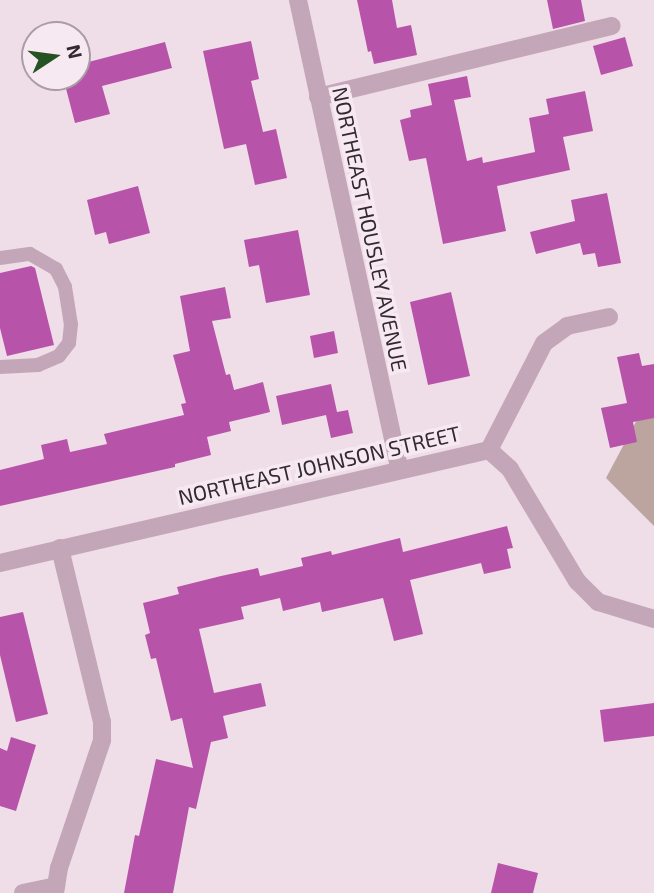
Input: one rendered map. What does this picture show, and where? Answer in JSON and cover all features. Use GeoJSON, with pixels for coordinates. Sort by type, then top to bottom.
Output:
{"type":"FeatureCollection","features":[{"type":"Feature","properties":{"kind":"street","name":"NORTHEAST HOUSLEY AVENUE"},"geometry":{"type":"LineString","coordinates":[[298,0],[399,468]]}},
{"type":"Feature","properties":{"kind":"street"},"geometry":{"type":"LineString","coordinates":[[318,97],[612,26]]}},
{"type":"Feature","properties":{"kind":"street"},"geometry":{"type":"LineString","coordinates":[[489,450],[544,343],[567,326],[609,317]]}},
{"type":"Feature","properties":{"kind":"street","name":"NORTHEAST JOHNSON STREET"},"geometry":{"type":"LineString","coordinates":[[0,563],[399,468],[489,450],[516,478],[577,581],[598,602],[654,619]]}},
{"type":"Feature","properties":{"kind":"street"},"geometry":{"type":"LineString","coordinates":[[23,893],[56,889],[59,868],[103,740],[102,722],[60,548]]}},
{"type":"Feature","properties":{"kind":"lane"},"geometry":{"type":"LineString","coordinates":[[0,258],[30,254],[56,269],[65,287],[71,324],[69,344],[59,356],[38,365],[0,367]]}},
{"type":"Feature","properties":{"kind":"shaded area"},"geometry":{"type":"Polygon","coordinates":[[[654,388],[654,526],[606,478],[654,388]]]}},
{"type":"Feature","properties":{"kind":"building"},"geometry":{"type":"Polygon","coordinates":[[[357,0],[392,0],[397,28],[411,25],[417,55],[374,64],[371,51],[368,52],[357,0]]]}},
{"type":"Feature","properties":{"kind":"building"},"geometry":{"type":"Polygon","coordinates":[[[547,0],[581,0],[585,21],[553,29],[547,0]]]}},
{"type":"Feature","properties":{"kind":"building"},"geometry":{"type":"Polygon","coordinates":[[[625,37],[633,66],[601,75],[593,46],[625,37]]]}},
{"type":"Feature","properties":{"kind":"building"},"geometry":{"type":"Polygon","coordinates":[[[251,41],[259,79],[251,81],[263,132],[276,129],[287,178],[255,185],[246,144],[224,149],[203,51],[251,41]]]}},
{"type":"Feature","properties":{"kind":"building"},"geometry":{"type":"Polygon","coordinates":[[[165,42],[172,68],[102,86],[110,114],[75,123],[67,91],[91,91],[91,61],[165,42]]]}},
{"type":"Feature","properties":{"kind":"building"},"geometry":{"type":"Polygon","coordinates":[[[467,76],[471,97],[454,100],[467,161],[482,157],[483,163],[535,152],[529,118],[549,114],[546,99],[585,91],[593,131],[563,137],[570,170],[497,186],[506,231],[443,244],[426,158],[409,161],[400,120],[411,117],[410,110],[432,105],[428,84],[467,76]]]}},
{"type":"Feature","properties":{"kind":"building"},"geometry":{"type":"Polygon","coordinates":[[[138,186],[150,233],[109,244],[106,232],[95,235],[87,200],[138,186]]]}},
{"type":"Feature","properties":{"kind":"building"},"geometry":{"type":"Polygon","coordinates":[[[607,193],[621,263],[598,267],[595,253],[583,255],[580,243],[536,254],[530,232],[575,221],[571,200],[607,193]]]}},
{"type":"Feature","properties":{"kind":"building"},"geometry":{"type":"Polygon","coordinates":[[[298,230],[310,295],[266,303],[259,265],[249,267],[244,240],[298,230]]]}},
{"type":"Feature","properties":{"kind":"building"},"geometry":{"type":"Polygon","coordinates":[[[31,266],[35,268],[54,345],[7,356],[0,328],[0,273],[31,266]]]}},
{"type":"Feature","properties":{"kind":"building"},"geometry":{"type":"Polygon","coordinates":[[[225,287],[231,318],[212,321],[226,375],[230,374],[234,390],[263,382],[270,412],[229,422],[231,431],[207,437],[211,455],[175,464],[175,467],[0,506],[0,470],[44,459],[41,445],[67,439],[70,452],[107,444],[104,434],[184,415],[181,404],[186,403],[173,355],[190,351],[180,296],[225,287]]]}},
{"type":"Feature","properties":{"kind":"building"},"geometry":{"type":"Polygon","coordinates":[[[451,292],[470,376],[428,385],[410,302],[451,292]]]}},
{"type":"Feature","properties":{"kind":"building"},"geometry":{"type":"Polygon","coordinates":[[[334,331],[338,353],[314,358],[310,336],[334,331]]]}},
{"type":"Feature","properties":{"kind":"building"},"geometry":{"type":"Polygon","coordinates":[[[639,353],[642,366],[654,364],[654,418],[633,422],[637,442],[610,448],[601,408],[627,403],[617,357],[639,353]]]}},
{"type":"Feature","properties":{"kind":"building"},"geometry":{"type":"Polygon","coordinates":[[[331,384],[337,412],[348,410],[353,433],[331,438],[326,415],[282,425],[276,396],[331,384]]]}},
{"type":"Feature","properties":{"kind":"building"},"geometry":{"type":"Polygon","coordinates":[[[507,526],[513,548],[507,549],[511,568],[484,574],[481,563],[410,580],[423,634],[394,641],[383,598],[322,612],[320,602],[283,611],[280,598],[241,607],[244,619],[199,629],[214,693],[261,683],[266,706],[223,716],[228,738],[211,742],[196,809],[189,807],[173,893],[124,893],[135,835],[139,836],[156,759],[193,768],[182,718],[171,721],[156,658],[151,659],[145,635],[150,633],[143,603],[179,594],[177,587],[221,576],[258,568],[260,576],[303,566],[301,558],[331,551],[332,555],[400,538],[403,552],[507,526]]]}},
{"type":"Feature","properties":{"kind":"building"},"geometry":{"type":"Polygon","coordinates":[[[23,612],[48,714],[16,722],[0,655],[0,617],[23,612]]]}},
{"type":"Feature","properties":{"kind":"building"},"geometry":{"type":"Polygon","coordinates":[[[654,703],[654,736],[604,742],[600,710],[654,703]]]}},
{"type":"Feature","properties":{"kind":"building"},"geometry":{"type":"Polygon","coordinates":[[[11,737],[36,745],[16,811],[0,806],[0,748],[7,751],[11,737]]]}},
{"type":"Feature","properties":{"kind":"building"},"geometry":{"type":"Polygon","coordinates":[[[498,863],[538,873],[533,893],[491,893],[498,863]]]}}]}
